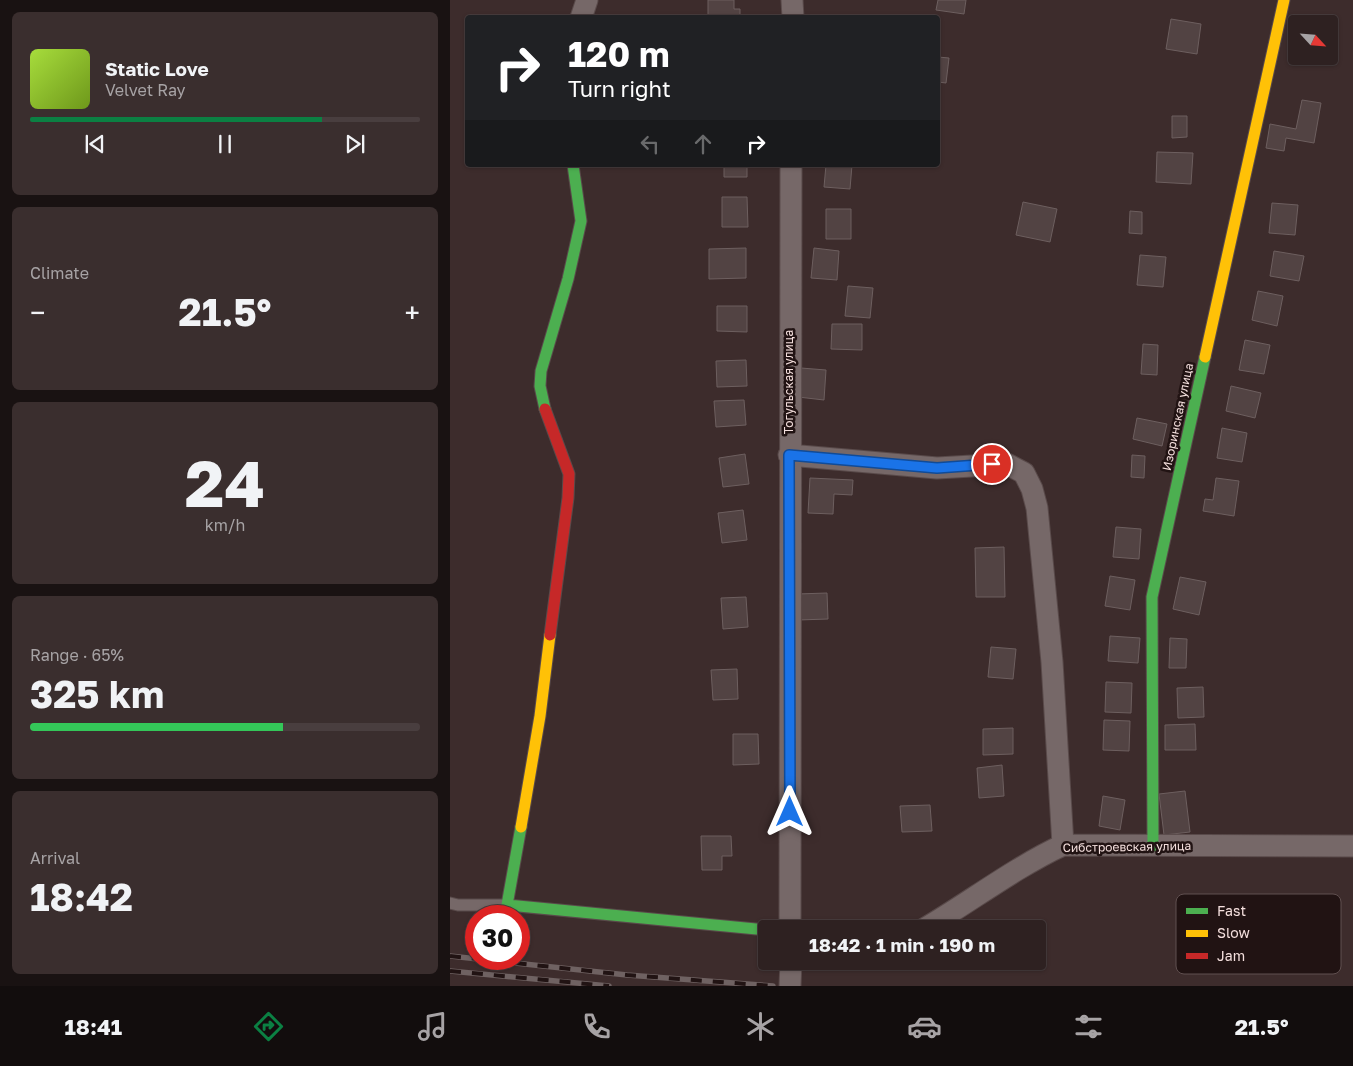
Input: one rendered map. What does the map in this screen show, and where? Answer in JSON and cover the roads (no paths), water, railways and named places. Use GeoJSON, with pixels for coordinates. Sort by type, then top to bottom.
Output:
{"type":"FeatureCollection","features":[{"type":"Feature","properties":{"kind":"street"},"geometry":{"type":"LineString","coordinates":[[582,15],[587,0]]}},
{"type":"Feature","properties":{"kind":"street"},"geometry":{"type":"LineString","coordinates":[[792,0],[793,15]]}},
{"type":"Feature","properties":{"kind":"street","name":"Изоринская улица"},"geometry":{"type":"LineString","coordinates":[[1152,846],[1152,597],[1284,0]]}},
{"type":"Feature","properties":{"kind":"street"},"geometry":{"type":"LineString","coordinates":[[507,905],[540,716],[568,498],[569,474],[547,419],[540,386],[541,371],[570,272],[581,221],[573,167]]}},
{"type":"Feature","properties":{"kind":"street","name":"Тогульская улица"},"geometry":{"type":"LineString","coordinates":[[790,920],[789,455],[791,167]]}},
{"type":"Feature","properties":{"kind":"street"},"geometry":{"type":"LineString","coordinates":[[789,455],[937,468],[1007,464],[1024,474],[1032,489],[1037,508],[1052,662],[1063,846]]}},
{"type":"Feature","properties":{"kind":"street","name":"Сибстроевская улица"},"geometry":{"type":"LineString","coordinates":[[939,920],[972,901],[1035,858],[1063,846],[1353,846]]}},
{"type":"Feature","properties":{"kind":"street"},"geometry":{"type":"LineString","coordinates":[[530,907],[758,929]]}},
{"type":"Feature","properties":{"kind":"street"},"geometry":{"type":"LineString","coordinates":[[790,986],[791,970]]}},
{"type":"Feature","properties":{"kind":"lane"},"geometry":{"type":"LineString","coordinates":[[450,903],[465,905]]}},
{"type":"Feature","properties":{"kind":"railway"},"geometry":{"type":"LineString","coordinates":[[450,956],[627,975],[773,986]]}},
{"type":"Feature","properties":{"kind":"railway"},"geometry":{"type":"LineString","coordinates":[[450,971],[609,986]]}}]}
